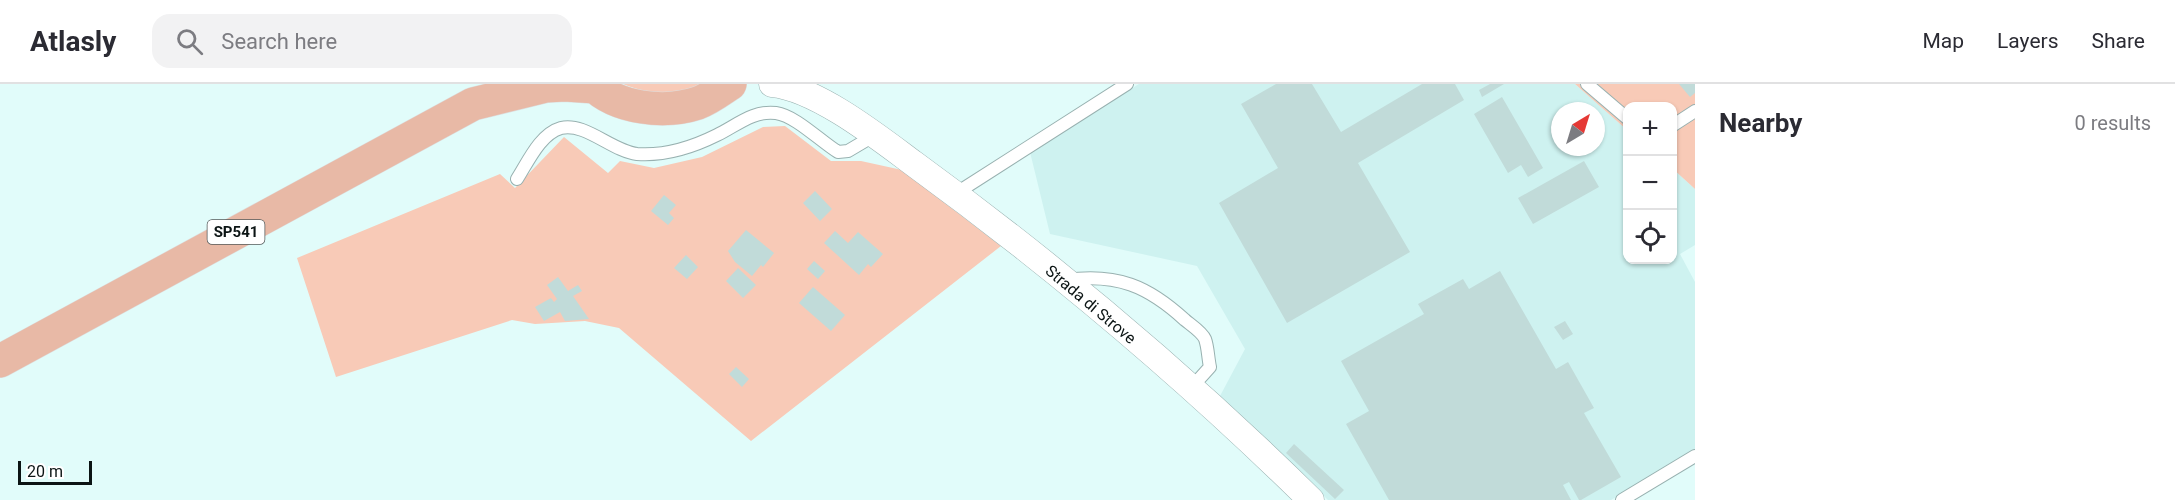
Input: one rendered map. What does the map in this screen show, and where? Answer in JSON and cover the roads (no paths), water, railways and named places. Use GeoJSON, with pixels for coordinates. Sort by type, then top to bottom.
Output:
{"type":"FeatureCollection","features":[{"type":"Feature","properties":{"kind":"main road","name":"SP541"},"geometry":{"type":"LineString","coordinates":[[0,361],[484,94],[546,86],[593,86],[627,104],[663,110],[699,103],[730,84]]}},
{"type":"Feature","properties":{"kind":"street"},"geometry":{"type":"LineString","coordinates":[[730,84],[738,84]]}},
{"type":"Feature","properties":{"kind":"street","name":"Strada di Strove"},"geometry":{"type":"LineString","coordinates":[[772,84],[800,90],[866,129],[955,194],[1192,387],[1240,430],[1311,500]]}},
{"type":"Feature","properties":{"kind":"street","name":"Strada di Strove"},"geometry":{"type":"LineString","coordinates":[[820,84],[866,129]]}},
{"type":"Feature","properties":{"kind":"lane"},"geometry":{"type":"LineString","coordinates":[[955,194],[1127,84]]}},
{"type":"Feature","properties":{"kind":"lane"},"geometry":{"type":"LineString","coordinates":[[1587,84],[1623,115]]}},
{"type":"Feature","properties":{"kind":"lane"},"geometry":{"type":"LineString","coordinates":[[1677,123],[1695,111]]}},
{"type":"Feature","properties":{"kind":"lane"},"geometry":{"type":"LineString","coordinates":[[517,179],[546,136],[559,128],[571,127],[583,130],[617,149],[636,154],[656,154],[687,148],[749,117],[763,113],[776,113],[790,118],[838,152],[848,151],[866,129]]}},
{"type":"Feature","properties":{"kind":"lane"},"geometry":{"type":"LineString","coordinates":[[1063,280],[1086,277],[1116,280],[1140,287],[1170,306],[1205,337],[1210,367],[1192,387]]}},
{"type":"Feature","properties":{"kind":"lane"},"geometry":{"type":"LineString","coordinates":[[1622,500],[1695,456]]}}]}
